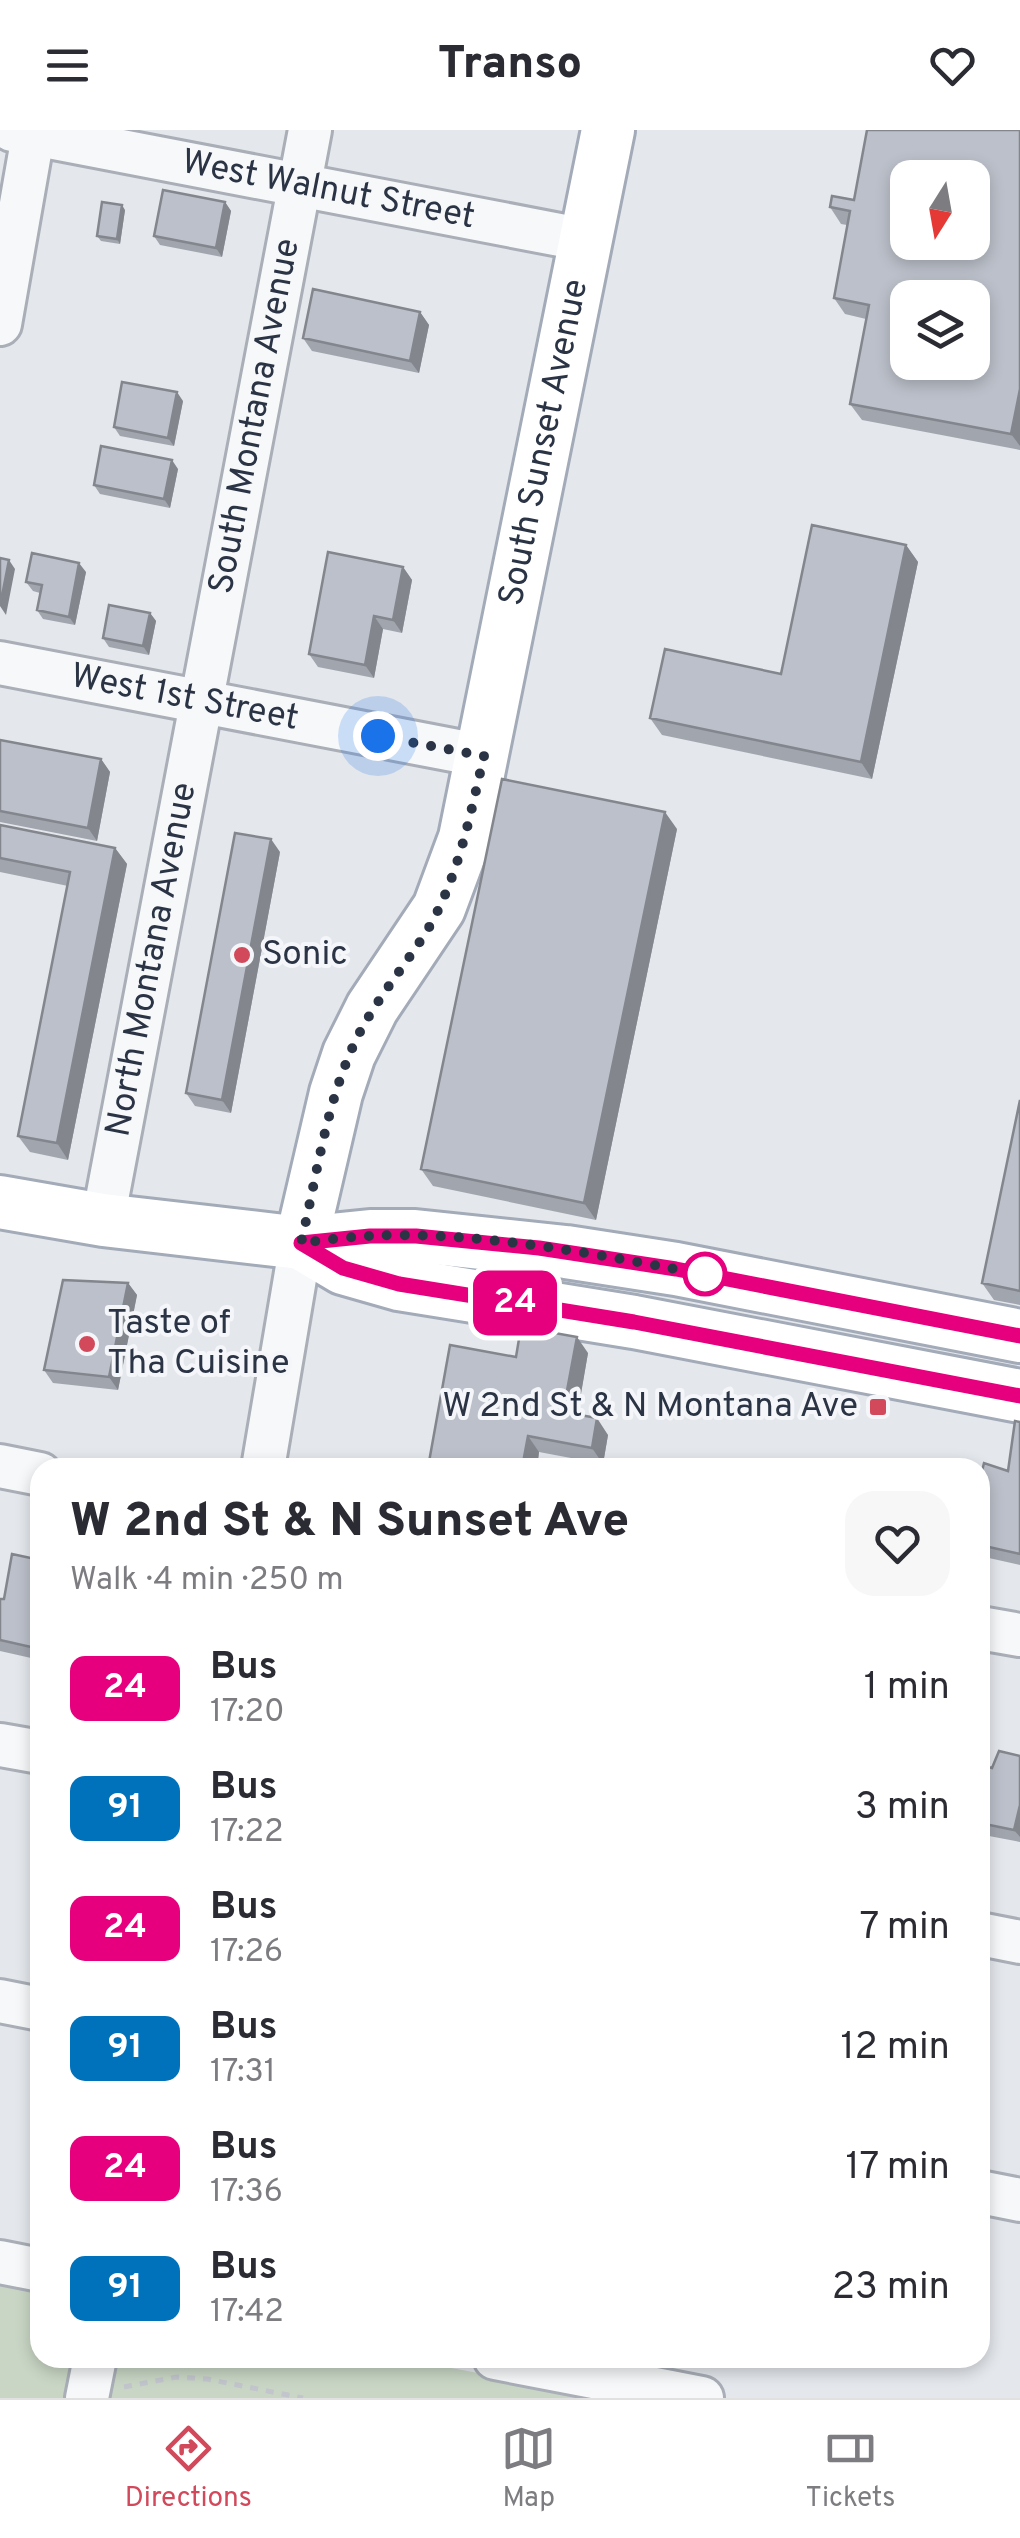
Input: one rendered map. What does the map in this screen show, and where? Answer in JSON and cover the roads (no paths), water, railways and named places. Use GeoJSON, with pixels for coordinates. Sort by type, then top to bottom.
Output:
{"type":"FeatureCollection","features":[{"type":"Feature","properties":{"kind":"main road","name":"South Sunset Avenue"},"geometry":{"type":"LineString","coordinates":[[301,1243],[336,1093],[350,1054],[372,1008],[439,908],[461,852],[484,756],[608,130]]}},
{"type":"Feature","properties":{"kind":"main road"},"geometry":{"type":"LineString","coordinates":[[0,1202],[103,1220],[301,1243],[370,1236],[500,1243],[676,1269],[1020,1336]]}},
{"type":"Feature","properties":{"kind":"main road"},"geometry":{"type":"LineString","coordinates":[[301,1243],[343,1268],[399,1284],[634,1322],[1020,1396]]}},
{"type":"Feature","properties":{"kind":"street","name":"South Montana Avenue"},"geometry":{"type":"LineString","coordinates":[[200,701],[310,130]]}},
{"type":"Feature","properties":{"kind":"street","name":"West Walnut Street"},"geometry":{"type":"LineString","coordinates":[[27,131],[586,240]]}},
{"type":"Feature","properties":{"kind":"street"},"geometry":{"type":"LineString","coordinates":[[0,324],[27,131]]}},
{"type":"Feature","properties":{"kind":"street","name":"West 1st Street"},"geometry":{"type":"LineString","coordinates":[[0,663],[484,756]]}},
{"type":"Feature","properties":{"kind":"street","name":"North Montana Avenue"},"geometry":{"type":"LineString","coordinates":[[103,1220],[200,701]]}},
{"type":"Feature","properties":{"kind":"street"},"geometry":{"type":"LineString","coordinates":[[265,1458],[301,1243]]}},
{"type":"Feature","properties":{"kind":"street"},"geometry":{"type":"LineString","coordinates":[[0,1466],[30,1472]]}},
{"type":"Feature","properties":{"kind":"street"},"geometry":{"type":"LineString","coordinates":[[990,1630],[1020,1635]]}},
{"type":"Feature","properties":{"kind":"street"},"geometry":{"type":"LineString","coordinates":[[0,1744],[30,1750]]}},
{"type":"Feature","properties":{"kind":"street"},"geometry":{"type":"LineString","coordinates":[[990,1936],[1020,1942]]}},
{"type":"Feature","properties":{"kind":"street"},"geometry":{"type":"LineString","coordinates":[[0,2001],[30,2007]]}},
{"type":"Feature","properties":{"kind":"street"},"geometry":{"type":"LineString","coordinates":[[990,2194],[1020,2200]]}},
{"type":"Feature","properties":{"kind":"street"},"geometry":{"type":"LineString","coordinates":[[0,2262],[30,2268]]}},
{"type":"Feature","properties":{"kind":"street"},"geometry":{"type":"LineString","coordinates":[[547,2368],[702,2398]]}},
{"type":"Feature","properties":{"kind":"place","name":"Sonic"},"geometry":{"type":"Point","coordinates":[242,955]}},
{"type":"Feature","properties":{"kind":"place","name":"Taste of Tha Cuisine"},"geometry":{"type":"Point","coordinates":[87,1344]}},
{"type":"Feature","properties":{"kind":"place","name":"W 2nd St & N Montana Ave"},"geometry":{"type":"Point","coordinates":[878,1407]}}]}
